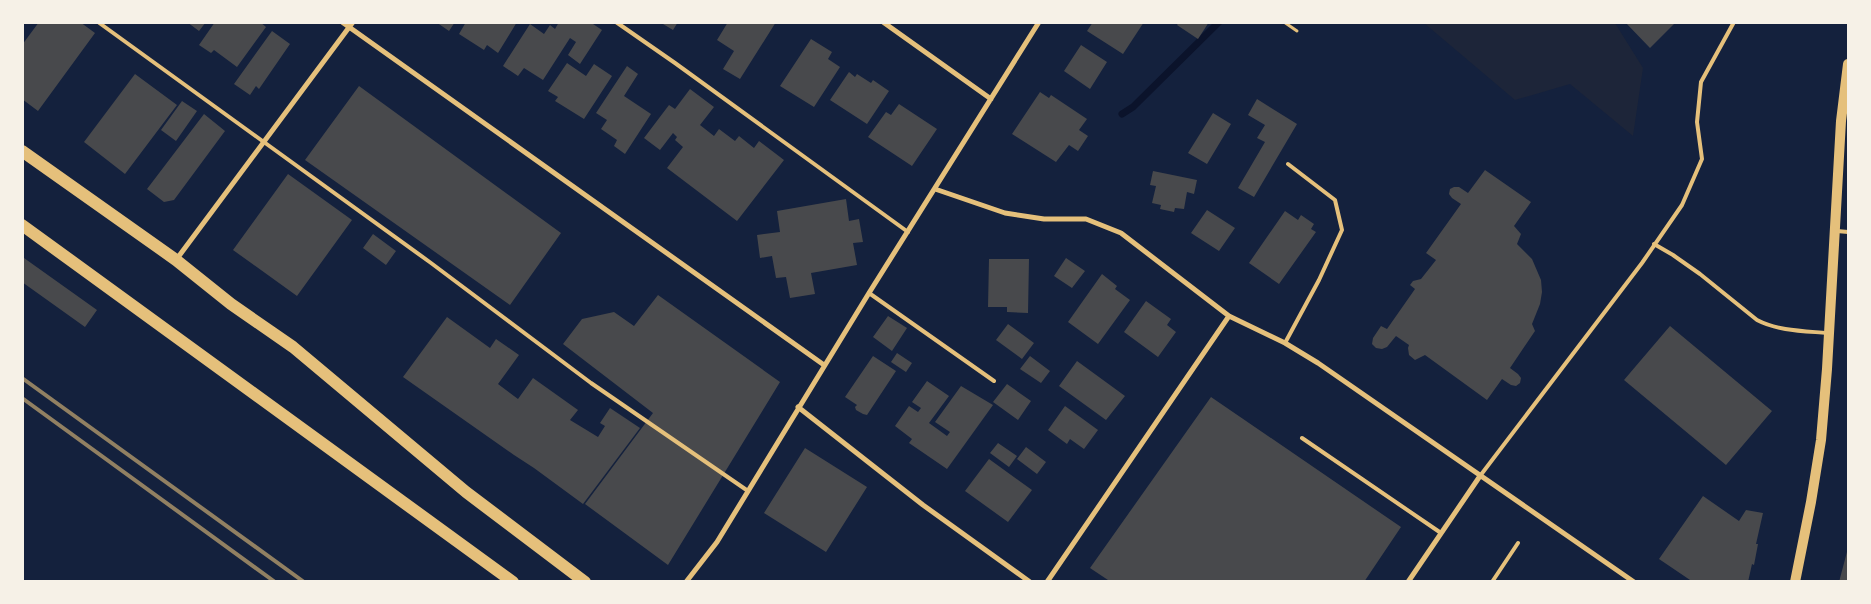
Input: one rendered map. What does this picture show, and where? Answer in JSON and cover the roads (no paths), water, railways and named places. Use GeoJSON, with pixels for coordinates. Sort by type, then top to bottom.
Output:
{"type":"FeatureCollection","features":[{"type":"Feature","properties":{"kind":"main road"},"geometry":{"type":"LineString","coordinates":[[1795,582],[1821,440],[1841,121],[1848,64]]}},
{"type":"Feature","properties":{"kind":"main road"},"geometry":{"type":"LineString","coordinates":[[22,151],[176,260],[231,304],[293,347],[466,492],[585,582]]}},
{"type":"Feature","properties":{"kind":"main road"},"geometry":{"type":"LineString","coordinates":[[22,225],[513,582]]}},
{"type":"Feature","properties":{"kind":"street"},"geometry":{"type":"LineString","coordinates":[[342,22],[351,25],[824,365]]}},
{"type":"Feature","properties":{"kind":"street"},"geometry":{"type":"LineString","coordinates":[[883,22],[991,99]]}},
{"type":"Feature","properties":{"kind":"street"},"geometry":{"type":"LineString","coordinates":[[686,582],[717,542],[824,365],[1039,22]]}},
{"type":"Feature","properties":{"kind":"street"},"geometry":{"type":"LineString","coordinates":[[176,260],[351,25]]}},
{"type":"Feature","properties":{"kind":"street"},"geometry":{"type":"LineString","coordinates":[[935,188],[1005,214],[1044,219],[1086,219],[1121,233],[1229,316],[1285,343],[1318,363],[1634,582]]}},
{"type":"Feature","properties":{"kind":"street"},"geometry":{"type":"LineString","coordinates":[[1047,582],[1229,316]]}},
{"type":"Feature","properties":{"kind":"street"},"geometry":{"type":"LineString","coordinates":[[798,407],[923,505],[1030,582]]}},
{"type":"Feature","properties":{"kind":"street"},"geometry":{"type":"LineString","coordinates":[[1408,582],[1480,476]]}},
{"type":"Feature","properties":{"kind":"lane"},"geometry":{"type":"LineString","coordinates":[[98,22],[431,263],[591,383],[748,491]]}},
{"type":"Feature","properties":{"kind":"lane"},"geometry":{"type":"LineString","coordinates":[[616,22],[908,232]]}},
{"type":"Feature","properties":{"kind":"lane"},"geometry":{"type":"LineString","coordinates":[[1480,476],[1682,205],[1702,159],[1697,122],[1701,82],[1734,22]]}},
{"type":"Feature","properties":{"kind":"lane"},"geometry":{"type":"LineString","coordinates":[[1285,343],[1319,280],[1342,230],[1335,200],[1288,164]]}},
{"type":"Feature","properties":{"kind":"lane"},"geometry":{"type":"LineString","coordinates":[[1834,230],[1848,232]]}},
{"type":"Feature","properties":{"kind":"lane"},"geometry":{"type":"LineString","coordinates":[[1654,244],[1700,274],[1764,324],[1794,330],[1829,333]]}},
{"type":"Feature","properties":{"kind":"lane"},"geometry":{"type":"LineString","coordinates":[[869,293],[994,381]]}},
{"type":"Feature","properties":{"kind":"lane"},"geometry":{"type":"LineString","coordinates":[[1302,438],[1441,533]]}},
{"type":"Feature","properties":{"kind":"lane"},"geometry":{"type":"LineString","coordinates":[[1492,582],[1518,543]]}},
{"type":"Feature","properties":{"kind":"waterway"},"geometry":{"type":"LineString","coordinates":[[1122,114],[1133,107],[1219,22]]}},
{"type":"Feature","properties":{"kind":"railway"},"geometry":{"type":"LineString","coordinates":[[22,378],[304,582]]}},
{"type":"Feature","properties":{"kind":"railway"},"geometry":{"type":"LineString","coordinates":[[22,398],[275,582]]}}]}
